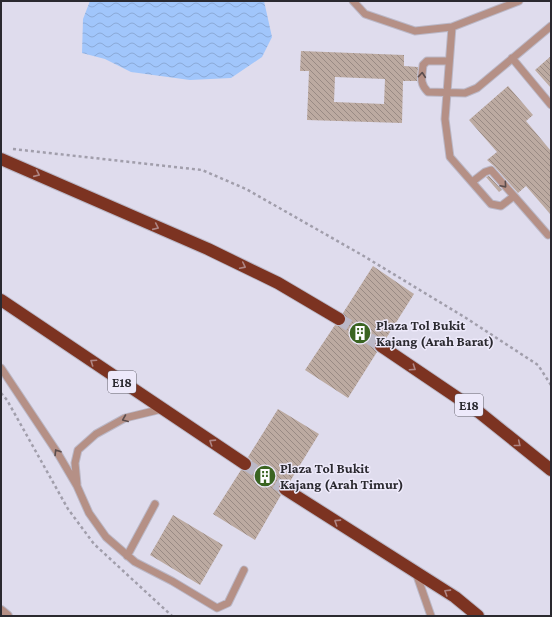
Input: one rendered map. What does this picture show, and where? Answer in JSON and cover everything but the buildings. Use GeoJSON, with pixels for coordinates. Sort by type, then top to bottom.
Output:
{"type":"FeatureCollection","features":[{"type":"Feature","properties":{"kind":"highway"},"geometry":{"type":"LineString","coordinates":[[1,159],[215,253],[278,283],[339,319]]}},
{"type":"Feature","properties":{"kind":"highway","name":"E18"},"geometry":{"type":"LineString","coordinates":[[1,300],[245,464]]}},
{"type":"Feature","properties":{"kind":"highway","name":"E18"},"geometry":{"type":"LineString","coordinates":[[381,346],[480,412],[551,470]]}},
{"type":"Feature","properties":{"kind":"highway"},"geometry":{"type":"LineString","coordinates":[[285,489],[455,597],[478,616]]}},
{"type":"Feature","properties":{"kind":"street"},"geometry":{"type":"LineString","coordinates":[[1,611],[7,616]]}},
{"type":"Feature","properties":{"kind":"lane"},"geometry":{"type":"LineString","coordinates":[[354,1],[364,14],[415,32],[452,27],[520,1]]}},
{"type":"Feature","properties":{"kind":"lane"},"geometry":{"type":"LineString","coordinates":[[449,61],[427,61],[423,65],[421,82],[423,87],[428,92],[465,92],[477,88],[551,26]]}},
{"type":"Feature","properties":{"kind":"lane"},"geometry":{"type":"LineString","coordinates":[[452,27],[445,119],[450,157],[491,204],[501,206],[514,196]]}},
{"type":"Feature","properties":{"kind":"lane"},"geometry":{"type":"LineString","coordinates":[[512,58],[551,105]]}},
{"type":"Feature","properties":{"kind":"lane"},"geometry":{"type":"LineString","coordinates":[[472,182],[485,172],[491,170],[548,235]]}},
{"type":"Feature","properties":{"kind":"lane"},"geometry":{"type":"LineString","coordinates":[[1,368],[28,407],[77,486],[89,513],[106,537],[135,562],[172,581],[217,608],[228,603],[244,570]]}},
{"type":"Feature","properties":{"kind":"lane"},"geometry":{"type":"LineString","coordinates":[[77,486],[75,463],[78,450],[96,434],[125,418],[162,409]]}},
{"type":"Feature","properties":{"kind":"lane"},"geometry":{"type":"LineString","coordinates":[[128,556],[155,504]]}},
{"type":"Feature","properties":{"kind":"lane"},"geometry":{"type":"LineString","coordinates":[[416,573],[431,616]]}},
{"type":"Feature","properties":{"kind":"path"},"geometry":{"type":"LineString","coordinates":[[9,149],[202,170],[246,189],[362,255],[538,365],[551,385]]}},
{"type":"Feature","properties":{"kind":"water"},"geometry":{"type":"Polygon","coordinates":[[[90,1],[264,1],[272,37],[262,57],[231,78],[190,80],[131,72],[105,59],[82,53],[83,19],[90,1]]]}},
{"type":"Feature","properties":{"kind":"tunnel"},"geometry":{"type":"LineString","coordinates":[[339,319],[381,346]]}},
{"type":"Feature","properties":{"kind":"tunnel"},"geometry":{"type":"LineString","coordinates":[[245,464],[285,489]]}},
{"type":"Feature","properties":{"kind":"place","name":"Plaza Tol Bukit Kajang (Arah Barat)"},"geometry":{"type":"Point","coordinates":[360,333]}},
{"type":"Feature","properties":{"kind":"place","name":"Plaza Tol Bukit Kajang (Arah Timur)"},"geometry":{"type":"Point","coordinates":[265,476]}}]}
